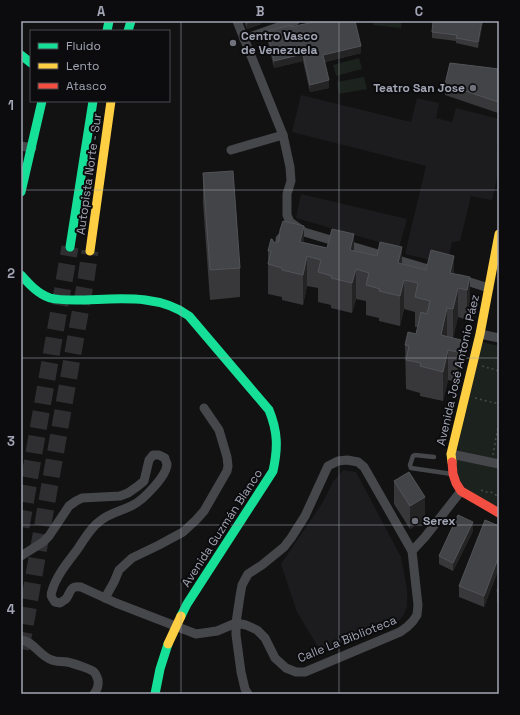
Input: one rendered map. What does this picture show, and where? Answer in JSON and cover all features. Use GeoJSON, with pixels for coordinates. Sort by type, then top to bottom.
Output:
{"type":"FeatureCollection","features":[{"type":"Feature","properties":{"kind":"main road"},"geometry":{"type":"LineString","coordinates":[[21,55],[30,62]]}},
{"type":"Feature","properties":{"kind":"main road"},"geometry":{"type":"LineString","coordinates":[[21,192],[42,102]]}},
{"type":"Feature","properties":{"kind":"main road","name":"Autopista Norte - Sur"},"geometry":{"type":"LineString","coordinates":[[70,247],[93,102]]}},
{"type":"Feature","properties":{"kind":"main road","name":"Autopista Norte - Sur"},"geometry":{"type":"LineString","coordinates":[[90,251],[112,102]]}},
{"type":"Feature","properties":{"kind":"main road","name":"Avenida José Antonio Páez"},"geometry":{"type":"LineString","coordinates":[[461,491],[453,474],[451,454],[480,334],[499,234]]}},
{"type":"Feature","properties":{"kind":"main road","name":"Avenida Guzmán Blanco"},"geometry":{"type":"LineString","coordinates":[[21,275],[28,283],[42,294],[54,299],[151,301],[164,303],[178,308],[189,316],[269,410],[274,421],[278,447],[273,471],[187,604],[168,644],[157,680],[155,694]]}},
{"type":"Feature","properties":{"kind":"main road"},"geometry":{"type":"LineString","coordinates":[[461,491],[499,513]]}},
{"type":"Feature","properties":{"kind":"street"},"geometry":{"type":"LineString","coordinates":[[238,21],[283,135],[290,167],[291,181],[287,194],[286,215],[290,222],[304,232],[489,288]]}},
{"type":"Feature","properties":{"kind":"street"},"geometry":{"type":"LineString","coordinates":[[244,39],[295,21]]}},
{"type":"Feature","properties":{"kind":"street"},"geometry":{"type":"LineString","coordinates":[[231,150],[283,135]]}},
{"type":"Feature","properties":{"kind":"street"},"geometry":{"type":"LineString","coordinates":[[21,146],[32,148]]}},
{"type":"Feature","properties":{"kind":"street"},"geometry":{"type":"LineString","coordinates":[[480,334],[499,338]]}},
{"type":"Feature","properties":{"kind":"street"},"geometry":{"type":"LineString","coordinates":[[105,598],[119,570],[132,558],[184,532],[196,520],[204,511],[227,471],[227,457],[219,430],[204,408]]}},
{"type":"Feature","properties":{"kind":"street"},"geometry":{"type":"LineString","coordinates":[[451,454],[499,464]]}},
{"type":"Feature","properties":{"kind":"street"},"geometry":{"type":"LineString","coordinates":[[21,556],[50,536],[69,506],[82,498],[120,496],[128,493],[144,481],[149,460],[153,455],[160,455],[165,458],[167,464],[165,472],[159,481],[135,505],[106,516],[92,528],[60,574],[51,592],[51,598],[55,602],[60,603],[65,600],[72,588],[76,586],[81,587],[116,603],[196,634],[217,631],[236,624]]}},
{"type":"Feature","properties":{"kind":"street"},"geometry":{"type":"LineString","coordinates":[[248,694],[245,689],[241,672],[236,635],[236,624],[242,585],[248,574],[262,565],[284,547],[305,516],[328,466],[338,461],[347,460],[358,462],[364,467],[412,551],[461,491]]}},
{"type":"Feature","properties":{"kind":"street","name":"Calle La Biblioteca"},"geometry":{"type":"LineString","coordinates":[[236,624],[246,625],[257,630],[265,638],[275,658],[286,668],[296,672],[305,672],[400,632],[413,621],[417,615],[418,606],[412,551]]}},
{"type":"Feature","properties":{"kind":"street"},"geometry":{"type":"LineString","coordinates":[[21,640],[25,640],[43,656],[52,661],[69,662],[93,671],[98,677],[97,691],[94,694]]}},
{"type":"Feature","properties":{"kind":"lane"},"geometry":{"type":"LineString","coordinates":[[277,252],[278,238],[290,222]]}},
{"type":"Feature","properties":{"kind":"lane"},"geometry":{"type":"LineString","coordinates":[[434,458],[415,455],[412,458],[410,467],[453,474]]}},
{"type":"Feature","properties":{"kind":"path"},"geometry":{"type":"LineString","coordinates":[[482,366],[499,370]]}},
{"type":"Feature","properties":{"kind":"path"},"geometry":{"type":"LineString","coordinates":[[475,398],[499,404]]}},
{"type":"Feature","properties":{"kind":"path"},"geometry":{"type":"LineString","coordinates":[[492,457],[499,421]]}},
{"type":"Feature","properties":{"kind":"path"},"geometry":{"type":"LineString","coordinates":[[495,443],[499,444]]}},
{"type":"Feature","properties":{"kind":"path"},"geometry":{"type":"LineString","coordinates":[[479,489],[486,492],[491,492],[499,497]]}},
{"type":"Feature","properties":{"kind":"shaded area"},"geometry":{"type":"Polygon","coordinates":[[[374,21],[402,21],[401,28],[373,25],[374,21]]]}},
{"type":"Feature","properties":{"kind":"shaded area"},"geometry":{"type":"Polygon","coordinates":[[[359,58],[362,69],[336,76],[333,65],[359,58]]]}},
{"type":"Feature","properties":{"kind":"shaded area"},"geometry":{"type":"Polygon","coordinates":[[[364,77],[367,89],[339,94],[337,82],[364,77]]]}},
{"type":"Feature","properties":{"kind":"shaded area"},"geometry":{"type":"Polygon","coordinates":[[[301,95],[411,122],[417,98],[439,103],[436,118],[452,122],[456,108],[499,119],[499,138],[497,148],[499,149],[499,171],[492,200],[471,196],[460,241],[452,242],[447,264],[405,254],[426,166],[292,132],[301,95]]]}},
{"type":"Feature","properties":{"kind":"shaded area"},"geometry":{"type":"Polygon","coordinates":[[[301,194],[407,219],[399,248],[296,218],[301,194]]]}},
{"type":"Feature","properties":{"kind":"shaded area"},"geometry":{"type":"Polygon","coordinates":[[[478,341],[499,346],[499,513],[461,491],[453,474],[478,341]]]}},
{"type":"Feature","properties":{"kind":"shaded area"},"geometry":{"type":"Polygon","coordinates":[[[343,470],[356,472],[401,557],[407,589],[407,606],[404,614],[397,623],[320,650],[297,612],[281,564],[323,502],[333,482],[343,470]]]}},
{"type":"Feature","properties":{"kind":"building"},"geometry":{"type":"Polygon","coordinates":[[[318,21],[355,21],[361,46],[323,55],[329,80],[310,85],[303,54],[274,61],[267,31],[291,25],[291,27],[318,21]]]}},
{"type":"Feature","properties":{"kind":"building"},"geometry":{"type":"Polygon","coordinates":[[[433,21],[482,21],[478,42],[456,38],[457,35],[432,32],[433,21]]]}},
{"type":"Feature","properties":{"kind":"building"},"geometry":{"type":"Polygon","coordinates":[[[450,63],[499,69],[498,102],[445,84],[450,63]]]}},
{"type":"Feature","properties":{"kind":"building"},"geometry":{"type":"Polygon","coordinates":[[[233,171],[240,268],[210,270],[203,173],[233,171]]]}},
{"type":"Feature","properties":{"kind":"building"},"geometry":{"type":"Polygon","coordinates":[[[283,221],[304,226],[300,242],[327,248],[332,229],[354,234],[350,250],[377,256],[380,242],[402,247],[398,263],[426,270],[431,250],[454,256],[450,273],[470,277],[467,290],[458,288],[453,309],[447,308],[441,335],[461,340],[458,352],[448,350],[443,372],[420,366],[421,363],[406,360],[409,346],[405,345],[408,332],[416,334],[421,312],[427,314],[430,301],[415,297],[418,283],[404,280],[400,296],[379,291],[380,289],[366,285],[369,273],[356,269],[352,283],[331,278],[332,276],[318,272],[321,260],[307,256],[303,275],[282,270],[282,268],[268,264],[271,251],[268,251],[271,239],[275,243],[279,241],[283,221]]]}},
{"type":"Feature","properties":{"kind":"building"},"geometry":{"type":"Polygon","coordinates":[[[409,472],[425,497],[410,506],[394,481],[409,472]]]}},
{"type":"Feature","properties":{"kind":"building"},"geometry":{"type":"Polygon","coordinates":[[[458,515],[473,522],[453,563],[439,556],[458,515]]]}},
{"type":"Feature","properties":{"kind":"building"},"geometry":{"type":"Polygon","coordinates":[[[485,520],[499,526],[499,556],[484,596],[459,586],[485,520]]]}},
{"type":"Feature","properties":{"kind":"tunnel"},"geometry":{"type":"LineString","coordinates":[[21,527],[70,247]]}},
{"type":"Feature","properties":{"kind":"tunnel"},"geometry":{"type":"LineString","coordinates":[[21,649],[90,251]]}},
{"type":"Feature","properties":{"kind":"traffic: fast"},"geometry":{"type":"LineString","coordinates":[[107,30],[109,21]]}},
{"type":"Feature","properties":{"kind":"traffic: fast"},"geometry":{"type":"LineString","coordinates":[[128,30],[131,21]]}},
{"type":"Feature","properties":{"kind":"traffic: fast"},"geometry":{"type":"LineString","coordinates":[[21,55],[30,62]]}},
{"type":"Feature","properties":{"kind":"traffic: fast"},"geometry":{"type":"LineString","coordinates":[[21,192],[42,102]]}},
{"type":"Feature","properties":{"kind":"traffic: fast"},"geometry":{"type":"LineString","coordinates":[[70,247],[93,102]]}},
{"type":"Feature","properties":{"kind":"traffic: fast"},"geometry":{"type":"LineString","coordinates":[[21,275],[38,291],[53,299],[149,300],[176,308],[189,316],[269,410],[276,433],[276,455],[273,471],[187,604],[181,616]]}},
{"type":"Feature","properties":{"kind":"traffic: fast"},"geometry":{"type":"LineString","coordinates":[[155,694],[160,669],[168,644]]}},
{"type":"Feature","properties":{"kind":"traffic: slow"},"geometry":{"type":"LineString","coordinates":[[90,251],[111,102]]}},
{"type":"Feature","properties":{"kind":"traffic: slow"},"geometry":{"type":"LineString","coordinates":[[452,462],[451,454],[480,334],[499,234]]}},
{"type":"Feature","properties":{"kind":"traffic: slow"},"geometry":{"type":"LineString","coordinates":[[168,644],[181,616]]}},
{"type":"Feature","properties":{"kind":"traffic: jam"},"geometry":{"type":"LineString","coordinates":[[452,462],[453,474],[461,491],[499,513]]}},
{"type":"Feature","properties":{"kind":"place","name":"Centro Vasco de Venezuela"},"geometry":{"type":"Point","coordinates":[233,43]}},
{"type":"Feature","properties":{"kind":"place","name":"Teatro San Jose"},"geometry":{"type":"Point","coordinates":[473,88]}},
{"type":"Feature","properties":{"kind":"place","name":"Serex"},"geometry":{"type":"Point","coordinates":[415,521]}}]}
